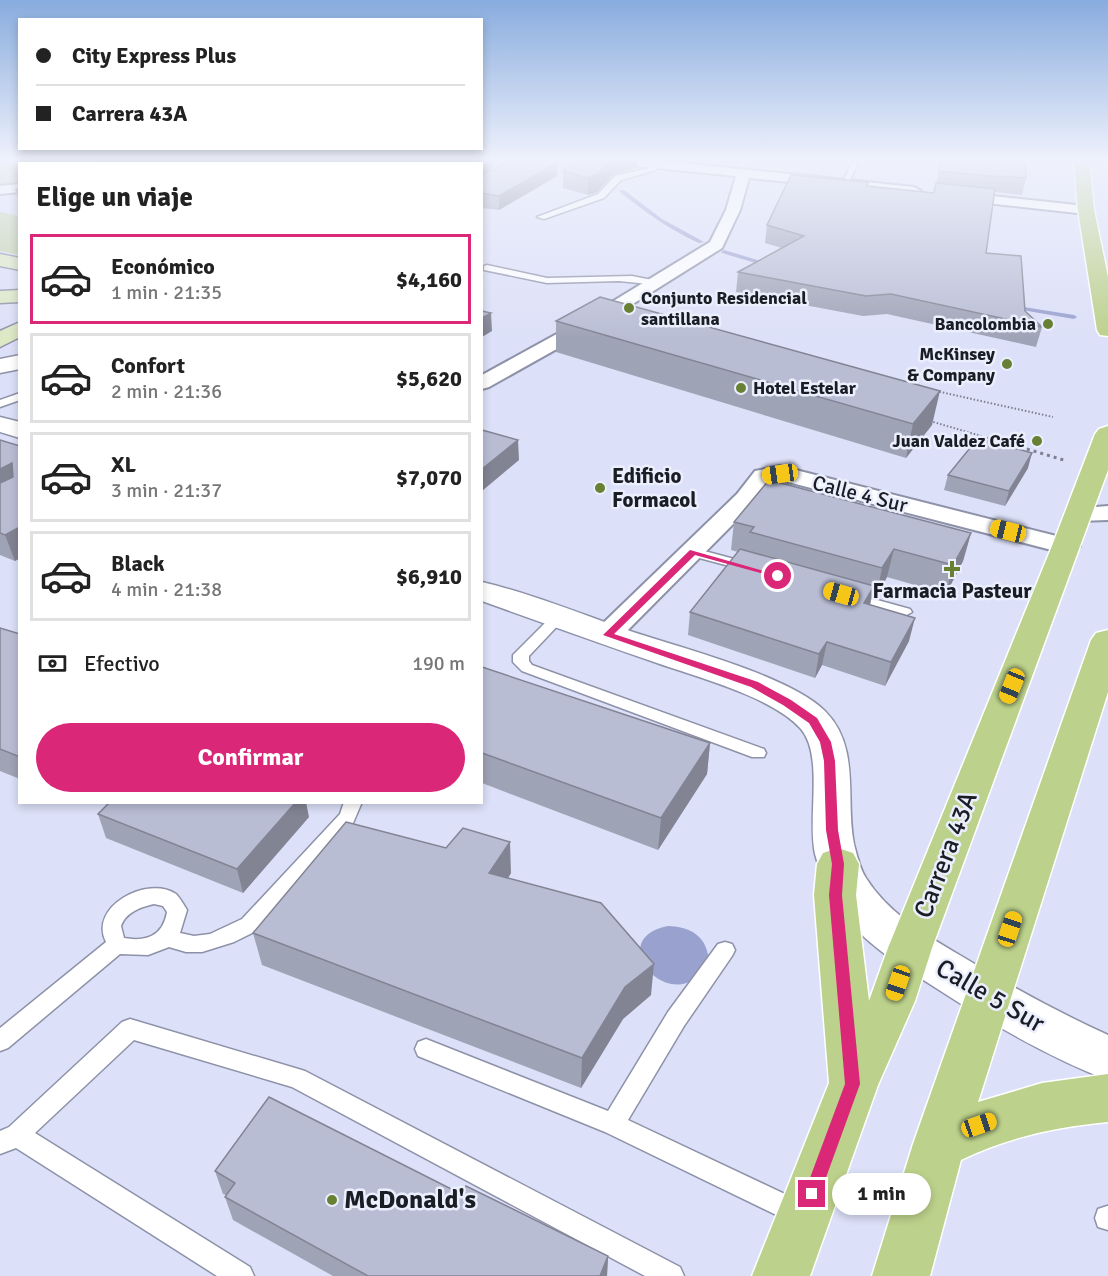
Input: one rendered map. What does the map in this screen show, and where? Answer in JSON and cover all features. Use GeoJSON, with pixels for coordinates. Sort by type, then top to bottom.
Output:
{"type":"FeatureCollection","features":[{"type":"Feature","properties":{"kind":"main road"},"geometry":{"type":"LineString","coordinates":[[1088,221],[1108,330]]}},
{"type":"Feature","properties":{"kind":"main road"},"geometry":{"type":"LineString","coordinates":[[0,254],[18,256]]}},
{"type":"Feature","properties":{"kind":"main road"},"geometry":{"type":"LineString","coordinates":[[0,260],[18,264]]}},
{"type":"Feature","properties":{"kind":"main road"},"geometry":{"type":"LineString","coordinates":[[0,297],[18,296]]}},
{"type":"Feature","properties":{"kind":"main road"},"geometry":{"type":"LineString","coordinates":[[0,340],[18,329]]}},
{"type":"Feature","properties":{"kind":"main road","name":"Carrera 43A"},"geometry":{"type":"LineString","coordinates":[[781,1276],[853,1084],[892,1001],[910,948],[1073,530],[1108,434]]}},
{"type":"Feature","properties":{"kind":"main road"},"geometry":{"type":"LineString","coordinates":[[902,1276],[939,1144],[1108,640]]}},
{"type":"Feature","properties":{"kind":"main road"},"geometry":{"type":"LineString","coordinates":[[838,864],[835,895],[853,1084]]}},
{"type":"Feature","properties":{"kind":"main road"},"geometry":{"type":"LineString","coordinates":[[939,1144],[979,1125],[1020,1110],[1065,1101],[1108,1098]]}},
{"type":"Feature","properties":{"kind":"street"},"geometry":{"type":"LineString","coordinates":[[483,382],[590,323],[716,245],[728,221]]}},
{"type":"Feature","properties":{"kind":"street"},"geometry":{"type":"LineString","coordinates":[[0,366],[18,362]]}},
{"type":"Feature","properties":{"kind":"street"},"geometry":{"type":"LineString","coordinates":[[0,424],[18,430]]}},
{"type":"Feature","properties":{"kind":"street","name":"Calle 4 Sur"},"geometry":{"type":"LineString","coordinates":[[608,635],[745,500],[759,475],[780,474],[1073,530],[1108,513]]}},
{"type":"Feature","properties":{"kind":"street"},"geometry":{"type":"LineString","coordinates":[[483,591],[754,685],[787,702],[813,721],[825,742],[830,761],[832,830],[838,864]]}},
{"type":"Feature","properties":{"kind":"street","name":"Calle 5 Sur"},"geometry":{"type":"LineString","coordinates":[[838,864],[851,892],[876,920],[910,948],[1046,1030],[1108,1058]]}},
{"type":"Feature","properties":{"kind":"lane"},"geometry":{"type":"LineString","coordinates":[[487,268],[534,279],[554,281],[633,277],[658,282]]}},
{"type":"Feature","properties":{"kind":"lane"},"geometry":{"type":"LineString","coordinates":[[0,404],[18,397]]}},
{"type":"Feature","properties":{"kind":"lane"},"geometry":{"type":"LineString","coordinates":[[693,552],[760,571]]}},
{"type":"Feature","properties":{"kind":"lane"},"geometry":{"type":"LineString","coordinates":[[838,593],[905,612]]}},
{"type":"Feature","properties":{"kind":"lane"},"geometry":{"type":"LineString","coordinates":[[558,618],[521,655],[521,662],[527,668],[758,753]]}},
{"type":"Feature","properties":{"kind":"lane"},"geometry":{"type":"LineString","coordinates":[[168,936],[186,944],[210,942],[238,932],[249,925],[347,818],[352,804]]}},
{"type":"Feature","properties":{"kind":"lane"},"geometry":{"type":"LineString","coordinates":[[154,897],[169,900],[177,910],[177,923],[168,936],[151,946],[134,950],[117,945],[110,936],[111,922],[121,909],[136,900],[154,897]]}},
{"type":"Feature","properties":{"kind":"lane"},"geometry":{"type":"LineString","coordinates":[[0,1041],[117,945]]}},
{"type":"Feature","properties":{"kind":"lane"},"geometry":{"type":"LineString","coordinates":[[613,1125],[676,1019],[725,950]]}},
{"type":"Feature","properties":{"kind":"lane"},"geometry":{"type":"LineString","coordinates":[[241,1276],[9,1139],[130,1029],[297,1078],[656,1272]]}},
{"type":"Feature","properties":{"kind":"lane"},"geometry":{"type":"LineString","coordinates":[[426,1049],[613,1125],[804,1216]]}},
{"type":"Feature","properties":{"kind":"path"},"geometry":{"type":"LineString","coordinates":[[931,391],[1053,417]]}},
{"type":"Feature","properties":{"kind":"path"},"geometry":{"type":"LineString","coordinates":[[921,419],[1068,461]]}},
{"type":"Feature","properties":{"kind":"green space"},"geometry":{"type":"Polygon","coordinates":[[[0,221],[18,221],[18,255],[0,251],[0,221]]]}},
{"type":"Feature","properties":{"kind":"water"},"geometry":{"type":"Polygon","coordinates":[[[668,926],[691,931],[706,946],[709,963],[697,977],[683,984],[669,983],[656,977],[646,967],[641,955],[641,943],[650,933],[668,926]]]}},
{"type":"Feature","properties":{"kind":"building"},"geometry":{"type":"Polygon","coordinates":[[[769,221],[991,221],[986,253],[1021,256],[1025,311],[1042,327],[891,294],[866,296],[738,272],[804,236],[767,225],[769,221]]]}},
{"type":"Feature","properties":{"kind":"building"},"geometry":{"type":"Polygon","coordinates":[[[600,297],[940,391],[913,424],[556,321],[600,297]]]}},
{"type":"Feature","properties":{"kind":"building"},"geometry":{"type":"Polygon","coordinates":[[[483,311],[491,313],[483,317],[483,311]]]}},
{"type":"Feature","properties":{"kind":"building"},"geometry":{"type":"Polygon","coordinates":[[[483,430],[518,440],[483,468],[483,430]]]}},
{"type":"Feature","properties":{"kind":"building"},"geometry":{"type":"Polygon","coordinates":[[[978,438],[1032,453],[1009,491],[948,475],[978,438]]]}},
{"type":"Feature","properties":{"kind":"building"},"geometry":{"type":"Polygon","coordinates":[[[0,440],[18,445],[18,528],[5,535],[0,533],[0,483],[13,477],[12,463],[0,469],[0,440]]]}},
{"type":"Feature","properties":{"kind":"building"},"geometry":{"type":"Polygon","coordinates":[[[769,480],[971,533],[953,565],[894,549],[882,568],[750,532],[754,527],[734,522],[769,480]]]}},
{"type":"Feature","properties":{"kind":"building"},"geometry":{"type":"Polygon","coordinates":[[[740,549],[874,586],[864,603],[915,618],[891,662],[827,642],[819,654],[690,612],[740,549]]]}},
{"type":"Feature","properties":{"kind":"building"},"geometry":{"type":"Polygon","coordinates":[[[0,628],[18,633],[18,756],[0,749],[0,628]]]}},
{"type":"Feature","properties":{"kind":"building"},"geometry":{"type":"Polygon","coordinates":[[[483,667],[710,743],[661,818],[483,753],[483,667]]]}},
{"type":"Feature","properties":{"kind":"building"},"geometry":{"type":"Polygon","coordinates":[[[108,804],[294,804],[237,869],[98,814],[108,804]]]}},
{"type":"Feature","properties":{"kind":"building"},"geometry":{"type":"Polygon","coordinates":[[[346,822],[446,848],[463,828],[510,842],[489,873],[601,903],[654,964],[625,987],[582,1058],[253,933],[346,822]]]}},
{"type":"Feature","properties":{"kind":"building","name":"McDonald's"},"geometry":{"type":"Polygon","coordinates":[[[269,1097],[461,1194],[466,1186],[608,1256],[600,1276],[368,1276],[225,1197],[235,1183],[215,1171],[269,1097]]]}},
{"type":"Feature","properties":{"kind":"waterway"},"geometry":{"type":"LineString","coordinates":[[661,221],[701,242]]}},
{"type":"Feature","properties":{"kind":"waterway"},"geometry":{"type":"LineString","coordinates":[[724,252],[769,265]]}},
{"type":"Feature","properties":{"kind":"waterway"},"geometry":{"type":"LineString","coordinates":[[1012,307],[1074,317]]}},
{"type":"Feature","properties":{"kind":"place","name":"Conjunto Residencial santillana"},"geometry":{"type":"Point","coordinates":[629,308]}},
{"type":"Feature","properties":{"kind":"place","name":"Bancolombia"},"geometry":{"type":"Point","coordinates":[1048,324]}},
{"type":"Feature","properties":{"kind":"place","name":"McKinsey & Company"},"geometry":{"type":"Point","coordinates":[1007,364]}},
{"type":"Feature","properties":{"kind":"place","name":"Hotel Estelar"},"geometry":{"type":"Point","coordinates":[741,388]}},
{"type":"Feature","properties":{"kind":"place","name":"Juan Valdez Café"},"geometry":{"type":"Point","coordinates":[1037,441]}},
{"type":"Feature","properties":{"kind":"place","name":"Edificio Formacol"},"geometry":{"type":"Point","coordinates":[600,488]}},
{"type":"Feature","properties":{"kind":"place","name":"Farmacia Pasteur"},"geometry":{"type":"Point","coordinates":[952,569]}},
{"type":"Feature","properties":{"kind":"place","name":"McDonald's"},"geometry":{"type":"Point","coordinates":[332,1200]}},
{"type":"Feature","properties":{"kind":"route"},"geometry":{"type":"LineString","coordinates":[[778,576],[693,552],[608,635],[754,685],[787,702],[813,721],[825,742],[830,761],[832,830],[838,864],[835,895],[853,1084],[812,1194]]}}]}
